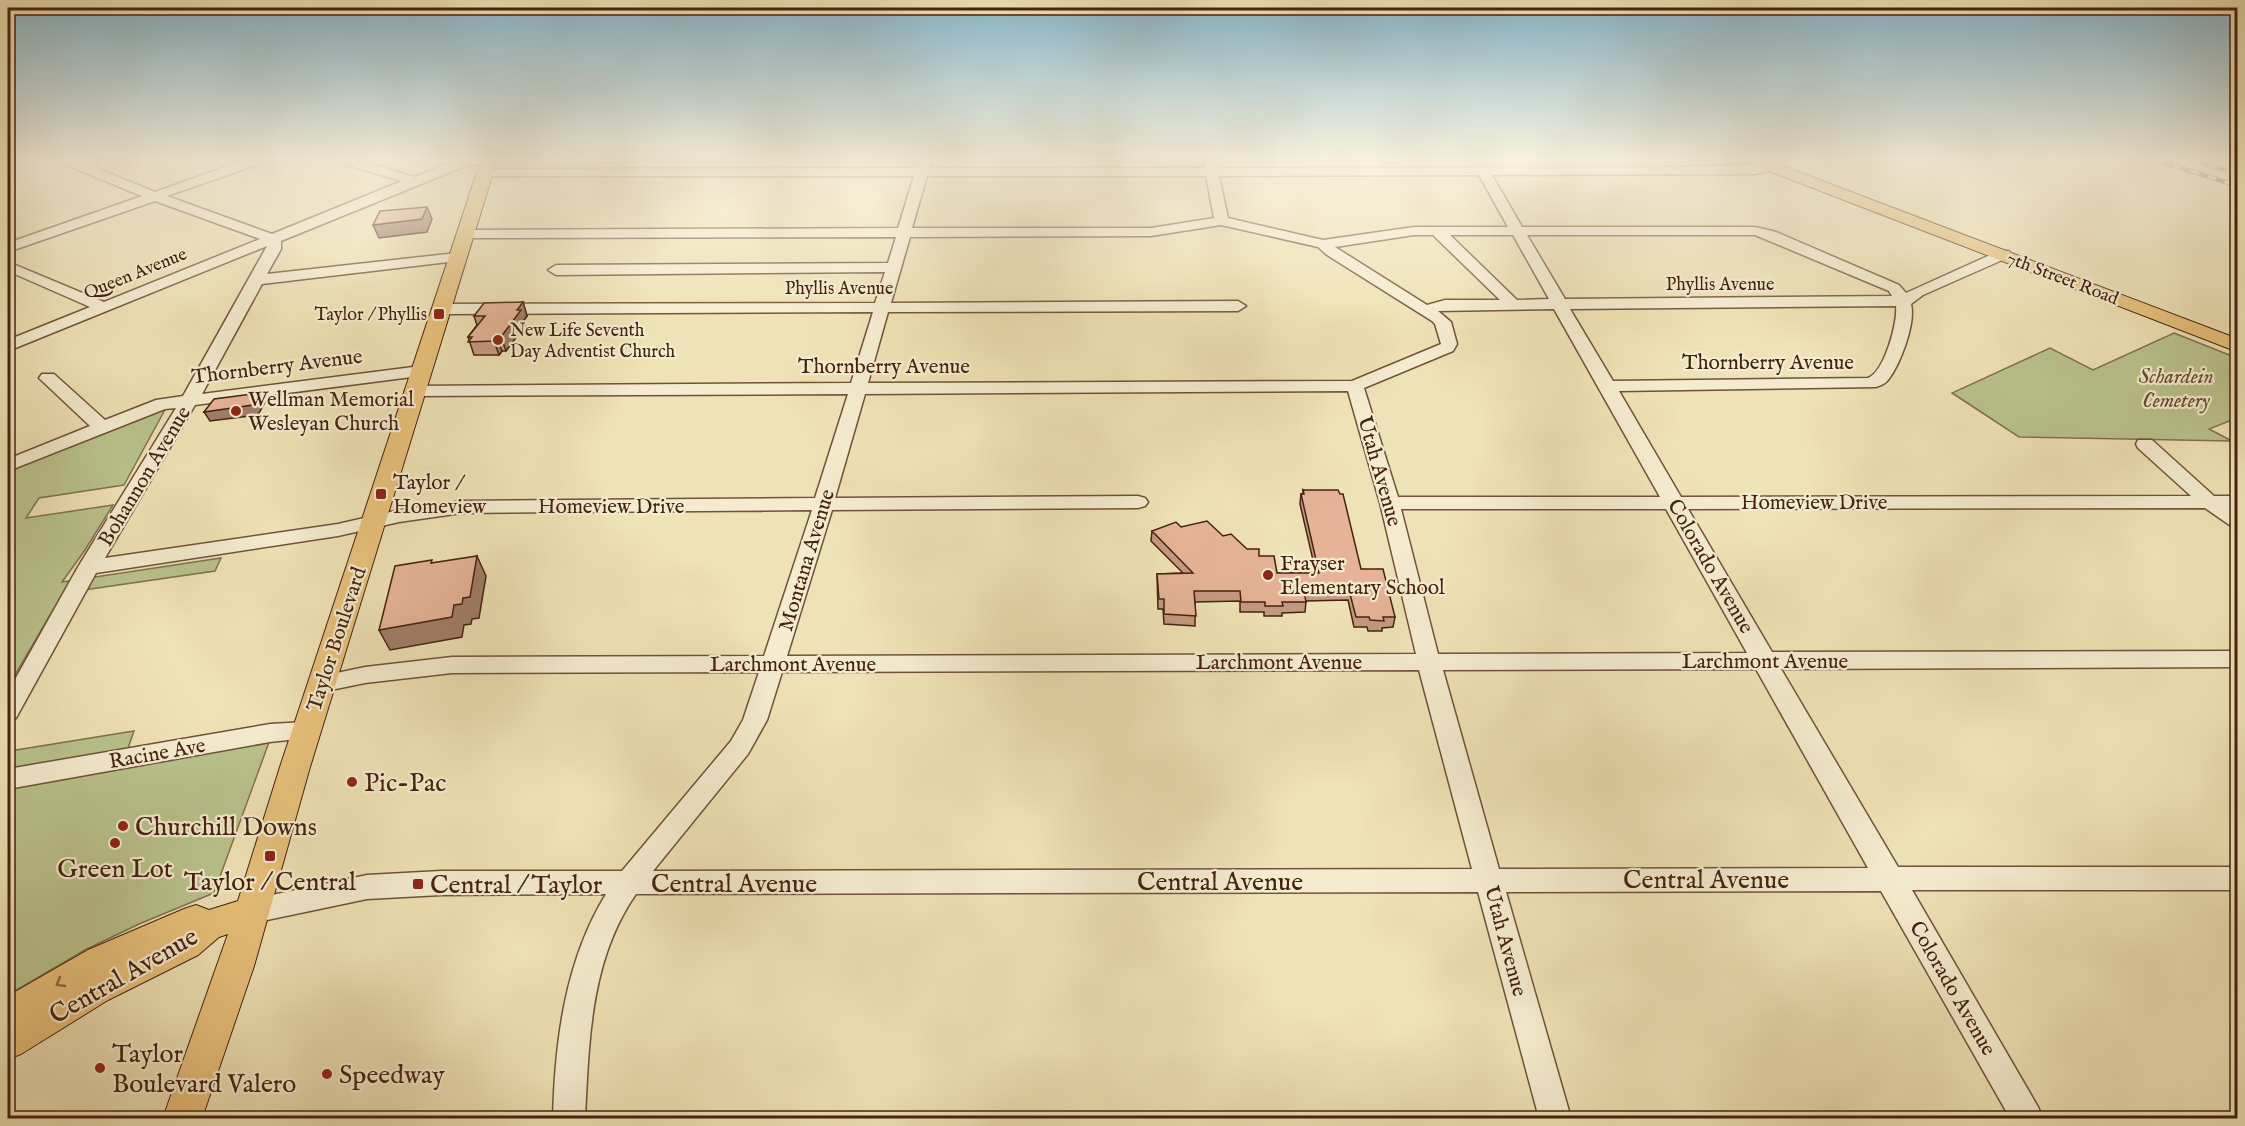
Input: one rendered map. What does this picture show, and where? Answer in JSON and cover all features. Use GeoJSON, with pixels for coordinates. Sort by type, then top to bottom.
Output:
{"type":"FeatureCollection","features":[{"type":"Feature","properties":{"kind":"main road","name":"Taylor Boulevard"},"geometry":{"type":"LineString","coordinates":[[183,1119],[253,911],[306,731],[471,213]]}},
{"type":"Feature","properties":{"kind":"main road","name":"7th Street Road"},"geometry":{"type":"LineString","coordinates":[[1891,213],[2238,346]]}},
{"type":"Feature","properties":{"kind":"main road","name":"Central Avenue"},"geometry":{"type":"LineString","coordinates":[[8,1042],[95,988],[186,944],[207,926],[253,911]]}},
{"type":"Feature","properties":{"kind":"main road","name":"Central Avenue"},"geometry":{"type":"LineString","coordinates":[[8,1015],[100,961],[150,938],[196,920],[207,926]]}},
{"type":"Feature","properties":{"kind":"street"},"geometry":{"type":"LineString","coordinates":[[8,248],[108,213]]}},
{"type":"Feature","properties":{"kind":"street"},"geometry":{"type":"LineString","coordinates":[[198,213],[271,240]]}},
{"type":"Feature","properties":{"kind":"street","name":"Queen Avenue"},"geometry":{"type":"LineString","coordinates":[[8,346],[338,213]]}},
{"type":"Feature","properties":{"kind":"street","name":"Montana Avenue"},"geometry":{"type":"LineString","coordinates":[[569,1119],[580,992],[594,945],[612,908],[629,883],[738,750],[755,720],[775,664],[909,213]]}},
{"type":"Feature","properties":{"kind":"street"},"geometry":{"type":"LineString","coordinates":[[1221,221],[1222,213]]}},
{"type":"Feature","properties":{"kind":"street","name":"Colorado Avenue"},"geometry":{"type":"LineString","coordinates":[[1508,213],[2027,1119]]}},
{"type":"Feature","properties":{"kind":"street"},"geometry":{"type":"LineString","coordinates":[[465,234],[1151,232],[1221,221],[1323,244],[1414,231],[1755,231],[1771,235],[1894,288],[1905,302],[1918,292],[2004,255]]}},
{"type":"Feature","properties":{"kind":"street"},"geometry":{"type":"LineString","coordinates":[[1437,231],[1514,304]]}},
{"type":"Feature","properties":{"kind":"street","name":"Bohannon Avenue"},"geometry":{"type":"LineString","coordinates":[[8,712],[89,567],[190,399],[274,249],[275,243],[271,240]]}},
{"type":"Feature","properties":{"kind":"street"},"geometry":{"type":"LineString","coordinates":[[1323,244],[1332,252],[1443,322],[1449,344],[1354,386]]}},
{"type":"Feature","properties":{"kind":"street"},"geometry":{"type":"LineString","coordinates":[[256,280],[457,257]]}},
{"type":"Feature","properties":{"kind":"street"},"geometry":{"type":"LineString","coordinates":[[8,267],[103,307]]}},
{"type":"Feature","properties":{"kind":"street"},"geometry":{"type":"LineString","coordinates":[[556,270],[893,267]]}},
{"type":"Feature","properties":{"kind":"street","name":"Phyllis Avenue"},"geometry":{"type":"LineString","coordinates":[[1425,310],[1445,304],[1905,302]]}},
{"type":"Feature","properties":{"kind":"street","name":"Thornberry Avenue"},"geometry":{"type":"LineString","coordinates":[[1608,386],[1870,383],[1880,380],[1883,375],[1905,318],[1905,302]]}},
{"type":"Feature","properties":{"kind":"street","name":"Phyllis Avenue"},"geometry":{"type":"LineString","coordinates":[[440,309],[1238,306]]}},
{"type":"Feature","properties":{"kind":"street","name":"Thornberry Avenue"},"geometry":{"type":"LineString","coordinates":[[8,465],[162,404],[421,371]]}},
{"type":"Feature","properties":{"kind":"street"},"geometry":{"type":"LineString","coordinates":[[48,378],[103,428]]}},
{"type":"Feature","properties":{"kind":"street","name":"Thornberry Avenue"},"geometry":{"type":"LineString","coordinates":[[414,391],[1354,386]]}},
{"type":"Feature","properties":{"kind":"street","name":"Utah Avenue"},"geometry":{"type":"LineString","coordinates":[[1354,386],[1390,503],[1429,661],[1555,1119]]}},
{"type":"Feature","properties":{"kind":"street"},"geometry":{"type":"LineString","coordinates":[[2145,444],[2209,502],[2238,522]]}},
{"type":"Feature","properties":{"kind":"street","name":"Homeview Drive"},"geometry":{"type":"LineString","coordinates":[[89,567],[285,538],[399,516],[462,507],[1138,502]]}},
{"type":"Feature","properties":{"kind":"street","name":"Homeview Drive"},"geometry":{"type":"LineString","coordinates":[[1390,503],[2238,502]]}},
{"type":"Feature","properties":{"kind":"street","name":"Larchmont Avenue"},"geometry":{"type":"LineString","coordinates":[[321,684],[365,675],[452,665],[2238,659]]}},
{"type":"Feature","properties":{"kind":"street","name":"Racine Ave"},"geometry":{"type":"LineString","coordinates":[[8,779],[270,733],[306,731]]}},
{"type":"Feature","properties":{"kind":"street","name":"Central Avenue"},"geometry":{"type":"LineString","coordinates":[[253,911],[367,887],[418,884],[2238,878]]}},
{"type":"Feature","properties":{"kind":"green space","name":"Schardein Cemetery"},"geometry":{"type":"Polygon","coordinates":[[[2174,333],[2237,358],[2237,418],[2209,429],[2232,441],[2019,437],[1952,393],[2050,348],[2093,370],[2174,333]]]}},
{"type":"Feature","properties":{"kind":"green space"},"geometry":{"type":"Polygon","coordinates":[[[167,406],[124,485],[39,498],[26,518],[113,505],[62,582],[221,558],[215,571],[63,593],[8,687],[8,471],[167,406]]]}},
{"type":"Feature","properties":{"kind":"green space","name":"Churchill Downs"},"geometry":{"type":"Polygon","coordinates":[[[276,723],[214,893],[139,924],[85,950],[8,995],[8,754],[10,751],[134,731],[128,748],[276,723]]]}},
{"type":"Feature","properties":{"kind":"building"},"geometry":{"type":"Polygon","coordinates":[[[379,213],[425,213],[422,219],[373,225],[379,213]]]}},
{"type":"Feature","properties":{"kind":"building"},"geometry":{"type":"Polygon","coordinates":[[[523,302],[517,310],[521,310],[501,337],[497,337],[494,341],[468,342],[472,337],[468,337],[485,316],[474,316],[484,303],[523,302]]]}},
{"type":"Feature","properties":{"kind":"building"},"geometry":{"type":"Polygon","coordinates":[[[260,393],[253,405],[204,412],[214,399],[260,393]]]}},
{"type":"Feature","properties":{"kind":"building","name":"Frayser Elementary School"},"geometry":{"type":"Polygon","coordinates":[[[1303,490],[1338,490],[1340,494],[1343,494],[1361,569],[1383,569],[1395,617],[1383,617],[1384,621],[1370,620],[1369,617],[1356,617],[1349,590],[1304,591],[1306,602],[1282,602],[1283,606],[1265,606],[1265,602],[1241,602],[1240,591],[1194,591],[1196,616],[1164,614],[1164,599],[1159,599],[1157,574],[1193,573],[1152,531],[1176,522],[1181,527],[1207,521],[1223,536],[1231,534],[1247,549],[1259,549],[1259,556],[1274,556],[1277,573],[1319,573],[1301,494],[1304,494],[1303,490]]]}},
{"type":"Feature","properties":{"kind":"building"},"geometry":{"type":"Polygon","coordinates":[[[477,556],[470,597],[463,598],[462,604],[454,605],[452,617],[379,630],[395,566],[477,556]]]}},
{"type":"Feature","properties":{"kind":"place","name":"Taylor / Phyllis"},"geometry":{"type":"Point","coordinates":[439,314]}},
{"type":"Feature","properties":{"kind":"place","name":"New Life Seventh Day Adventist Church"},"geometry":{"type":"Point","coordinates":[498,340]}},
{"type":"Feature","properties":{"kind":"place","name":"Wellman Memorial Wesleyan Church"},"geometry":{"type":"Point","coordinates":[236,411]}},
{"type":"Feature","properties":{"kind":"place","name":"Taylor / Homeview"},"geometry":{"type":"Point","coordinates":[381,494]}},
{"type":"Feature","properties":{"kind":"place","name":"Frayser Elementary School"},"geometry":{"type":"Point","coordinates":[1268,575]}},
{"type":"Feature","properties":{"kind":"place","name":"Pic-Pac"},"geometry":{"type":"Point","coordinates":[352,782]}},
{"type":"Feature","properties":{"kind":"place","name":"Churchill Downs"},"geometry":{"type":"Point","coordinates":[123,826]}},
{"type":"Feature","properties":{"kind":"place","name":"Green Lot"},"geometry":{"type":"Point","coordinates":[115,843]}},
{"type":"Feature","properties":{"kind":"place","name":"Taylor / Central"},"geometry":{"type":"Point","coordinates":[270,856]}},
{"type":"Feature","properties":{"kind":"place","name":"Central / Taylor"},"geometry":{"type":"Point","coordinates":[418,884]}},
{"type":"Feature","properties":{"kind":"place","name":"Taylor Boulevard Valero"},"geometry":{"type":"Point","coordinates":[100,1068]}},
{"type":"Feature","properties":{"kind":"place","name":"Speedway"},"geometry":{"type":"Point","coordinates":[327,1074]}}]}
